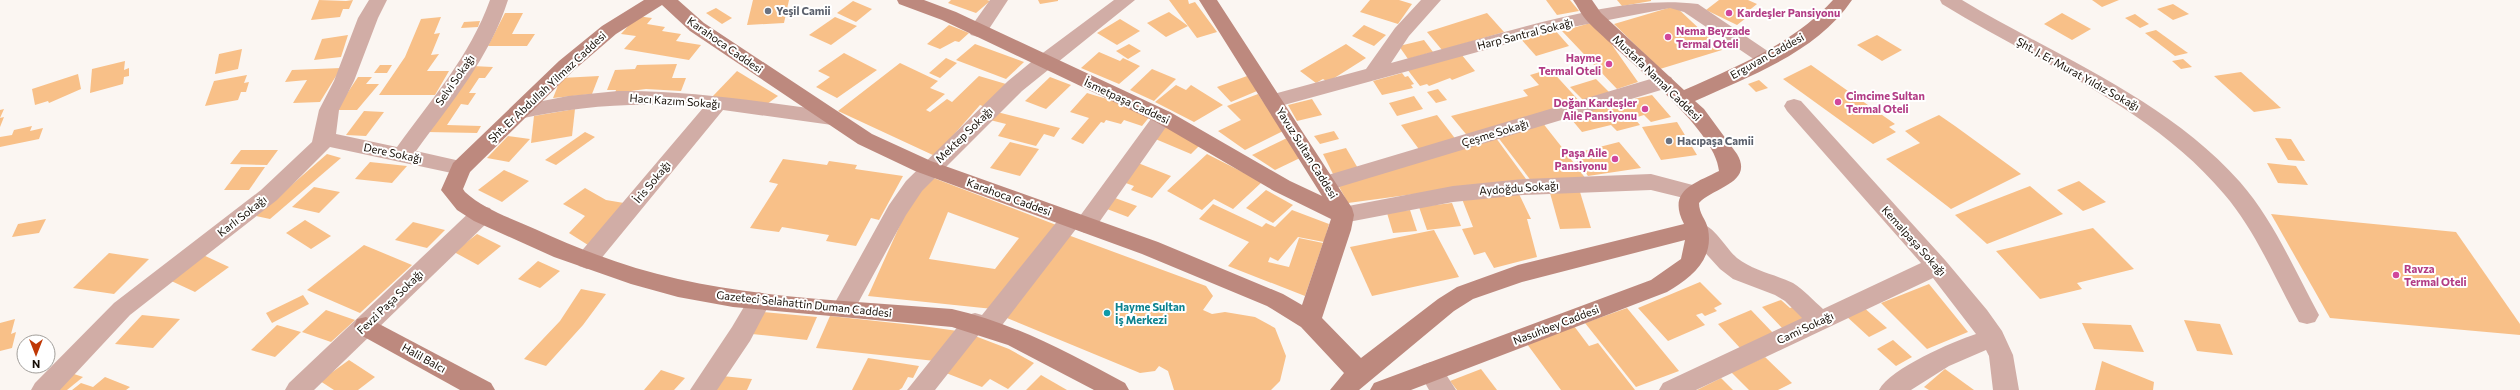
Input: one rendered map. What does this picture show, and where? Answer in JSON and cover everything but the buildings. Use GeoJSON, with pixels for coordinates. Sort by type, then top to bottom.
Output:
{"type":"FeatureCollection","features":[{"type":"Feature","properties":{"kind":"street","name":"Karlı Sokağı"},"geometry":{"type":"LineString","coordinates":[[44,390],[122,309],[269,195],[311,158],[325,139],[329,110],[344,81],[368,18],[378,0]]}},
{"type":"Feature","properties":{"kind":"street","name":"Selvi Sokağı"},"geometry":{"type":"LineString","coordinates":[[402,155],[474,53],[492,19],[499,0]]}},
{"type":"Feature","properties":{"kind":"street","name":"Şht. Er Abdullah Yilmaz Caddesi"},"geometry":{"type":"LineString","coordinates":[[461,168],[519,112],[609,30],[657,0]]}},
{"type":"Feature","properties":{"kind":"street","name":"Karahoca Caddesi"},"geometry":{"type":"LineString","coordinates":[[666,0],[697,27],[832,118],[871,142],[929,169],[1150,248],[1275,300],[1309,320],[1360,373]]}},
{"type":"Feature","properties":{"kind":"street","name":"İsmetpaşa Caddesi"},"geometry":{"type":"LineString","coordinates":[[906,0],[948,16],[1042,62],[1163,117],[1282,186],[1342,215]]}},
{"type":"Feature","properties":{"kind":"street"},"geometry":{"type":"LineString","coordinates":[[978,31],[999,0]]}},
{"type":"Feature","properties":{"kind":"street","name":"Mektep Sokağı"},"geometry":{"type":"LineString","coordinates":[[844,308],[897,211],[914,186],[929,169],[1042,62],[1126,0]]}},
{"type":"Feature","properties":{"kind":"street","name":"Yavuz Sultan Caddesi"},"geometry":{"type":"LineString","coordinates":[[1208,0],[1326,183],[1336,200],[1342,215]]}},
{"type":"Feature","properties":{"kind":"street"},"geometry":{"type":"LineString","coordinates":[[1373,74],[1402,32],[1432,0]]}},
{"type":"Feature","properties":{"kind":"street","name":"Mustafa Namal Caddesi"},"geometry":{"type":"LineString","coordinates":[[1582,0],[1594,17],[1682,99],[1706,126],[1729,159],[1730,172],[1728,176],[1696,193]]}},
{"type":"Feature","properties":{"kind":"street","name":"Erguvan Caddesi"},"geometry":{"type":"LineString","coordinates":[[1682,99],[1765,58],[1807,34],[1843,0]]}},
{"type":"Feature","properties":{"kind":"street","name":"Şht. J. Er Murat Yıldız Sokağı"},"geometry":{"type":"LineString","coordinates":[[1949,0],[2004,33],[2121,96],[2197,153],[2223,178],[2243,202],[2306,315]]}},
{"type":"Feature","properties":{"kind":"street","name":"Harp Santral Sokağı"},"geometry":{"type":"LineString","coordinates":[[1273,100],[1536,30],[1670,2],[1685,4],[1765,58]]}},
{"type":"Feature","properties":{"kind":"street","name":"Çeşme Sokağı"},"geometry":{"type":"LineString","coordinates":[[1326,183],[1664,82]]}},
{"type":"Feature","properties":{"kind":"street","name":"Hacı Kazım Sokağı"},"geometry":{"type":"LineString","coordinates":[[519,112],[587,100],[618,98],[718,103],[832,118]]}},
{"type":"Feature","properties":{"kind":"street","name":"İris Sokağı"},"geometry":{"type":"LineString","coordinates":[[587,260],[718,103]]}},
{"type":"Feature","properties":{"kind":"street","name":"Kemalpaşa Sokağı"},"geometry":{"type":"LineString","coordinates":[[1794,106],[1937,266],[1979,317],[1993,338],[2001,355],[2006,390]]}},
{"type":"Feature","properties":{"kind":"street"},"geometry":{"type":"LineString","coordinates":[[920,390],[1078,222],[1163,117]]}},
{"type":"Feature","properties":{"kind":"street","name":"Dere Sokağı"},"geometry":{"type":"LineString","coordinates":[[325,139],[461,168]]}},
{"type":"Feature","properties":{"kind":"street","name":"Gazeteci Selahattin Duman Caddesi"},"geometry":{"type":"LineString","coordinates":[[461,168],[452,190],[466,206],[546,245],[635,277],[672,287],[760,301],[844,308],[981,324],[1116,390]]}},
{"type":"Feature","properties":{"kind":"street","name":"Aydoğdu Sokağı"},"geometry":{"type":"LineString","coordinates":[[1342,215],[1453,194],[1523,186],[1651,182],[1696,193]]}},
{"type":"Feature","properties":{"kind":"street"},"geometry":{"type":"LineString","coordinates":[[1696,193],[1690,199],[1688,208],[1698,229],[1728,263],[1741,273],[1783,289],[1793,295],[1820,321]]}},
{"type":"Feature","properties":{"kind":"street","name":"Fevzi Paşa Sokağı"},"geometry":{"type":"LineString","coordinates":[[298,390],[482,214]]}},
{"type":"Feature","properties":{"kind":"street"},"geometry":{"type":"LineString","coordinates":[[1309,320],[1340,230],[1342,215]]}},
{"type":"Feature","properties":{"kind":"street"},"geometry":{"type":"LineString","coordinates":[[1343,390],[1360,373],[1446,305],[1479,287],[1518,274],[1698,229]]}},
{"type":"Feature","properties":{"kind":"street","name":"Nasuhbey Caddesi"},"geometry":{"type":"LineString","coordinates":[[1383,390],[1437,381],[1659,286],[1681,273],[1692,262],[1698,251],[1698,229]]}},
{"type":"Feature","properties":{"kind":"street","name":"Cami Sokağı"},"geometry":{"type":"LineString","coordinates":[[1672,390],[1937,266]]}},
{"type":"Feature","properties":{"kind":"street"},"geometry":{"type":"LineString","coordinates":[[703,390],[741,334],[760,301]]}},
{"type":"Feature","properties":{"kind":"street","name":"Halil Balcı"},"geometry":{"type":"LineString","coordinates":[[366,326],[482,390]]}},
{"type":"Feature","properties":{"kind":"street"},"geometry":{"type":"LineString","coordinates":[[1892,390],[1942,357],[1960,348],[1993,338]]}},
{"type":"Feature","properties":{"kind":"place","name":"Yeşil Camii"},"geometry":{"type":"Point","coordinates":[768,11]}},
{"type":"Feature","properties":{"kind":"place","name":"Kardeşler Pansiyonu"},"geometry":{"type":"Point","coordinates":[1729,13]}},
{"type":"Feature","properties":{"kind":"place","name":"Nema Beyzade Termal Oteli"},"geometry":{"type":"Point","coordinates":[1668,37]}},
{"type":"Feature","properties":{"kind":"place","name":"Hayme Termal Oteli"},"geometry":{"type":"Point","coordinates":[1609,64]}},
{"type":"Feature","properties":{"kind":"place","name":"Cimcime Sultan Termal Oteli"},"geometry":{"type":"Point","coordinates":[1838,102]}},
{"type":"Feature","properties":{"kind":"place","name":"Doğan Kardeşler Aile Pansiyonu"},"geometry":{"type":"Point","coordinates":[1645,109]}},
{"type":"Feature","properties":{"kind":"place","name":"Hacıpaşa Camii"},"geometry":{"type":"Point","coordinates":[1669,141]}},
{"type":"Feature","properties":{"kind":"place","name":"Paşa Aile Pansiyonu"},"geometry":{"type":"Point","coordinates":[1615,159]}},
{"type":"Feature","properties":{"kind":"place","name":"Ravza Termal Oteli"},"geometry":{"type":"Point","coordinates":[2396,275]}},
{"type":"Feature","properties":{"kind":"place","name":"Hayme Sultan İş Merkezi"},"geometry":{"type":"Point","coordinates":[1107,313]}}]}
